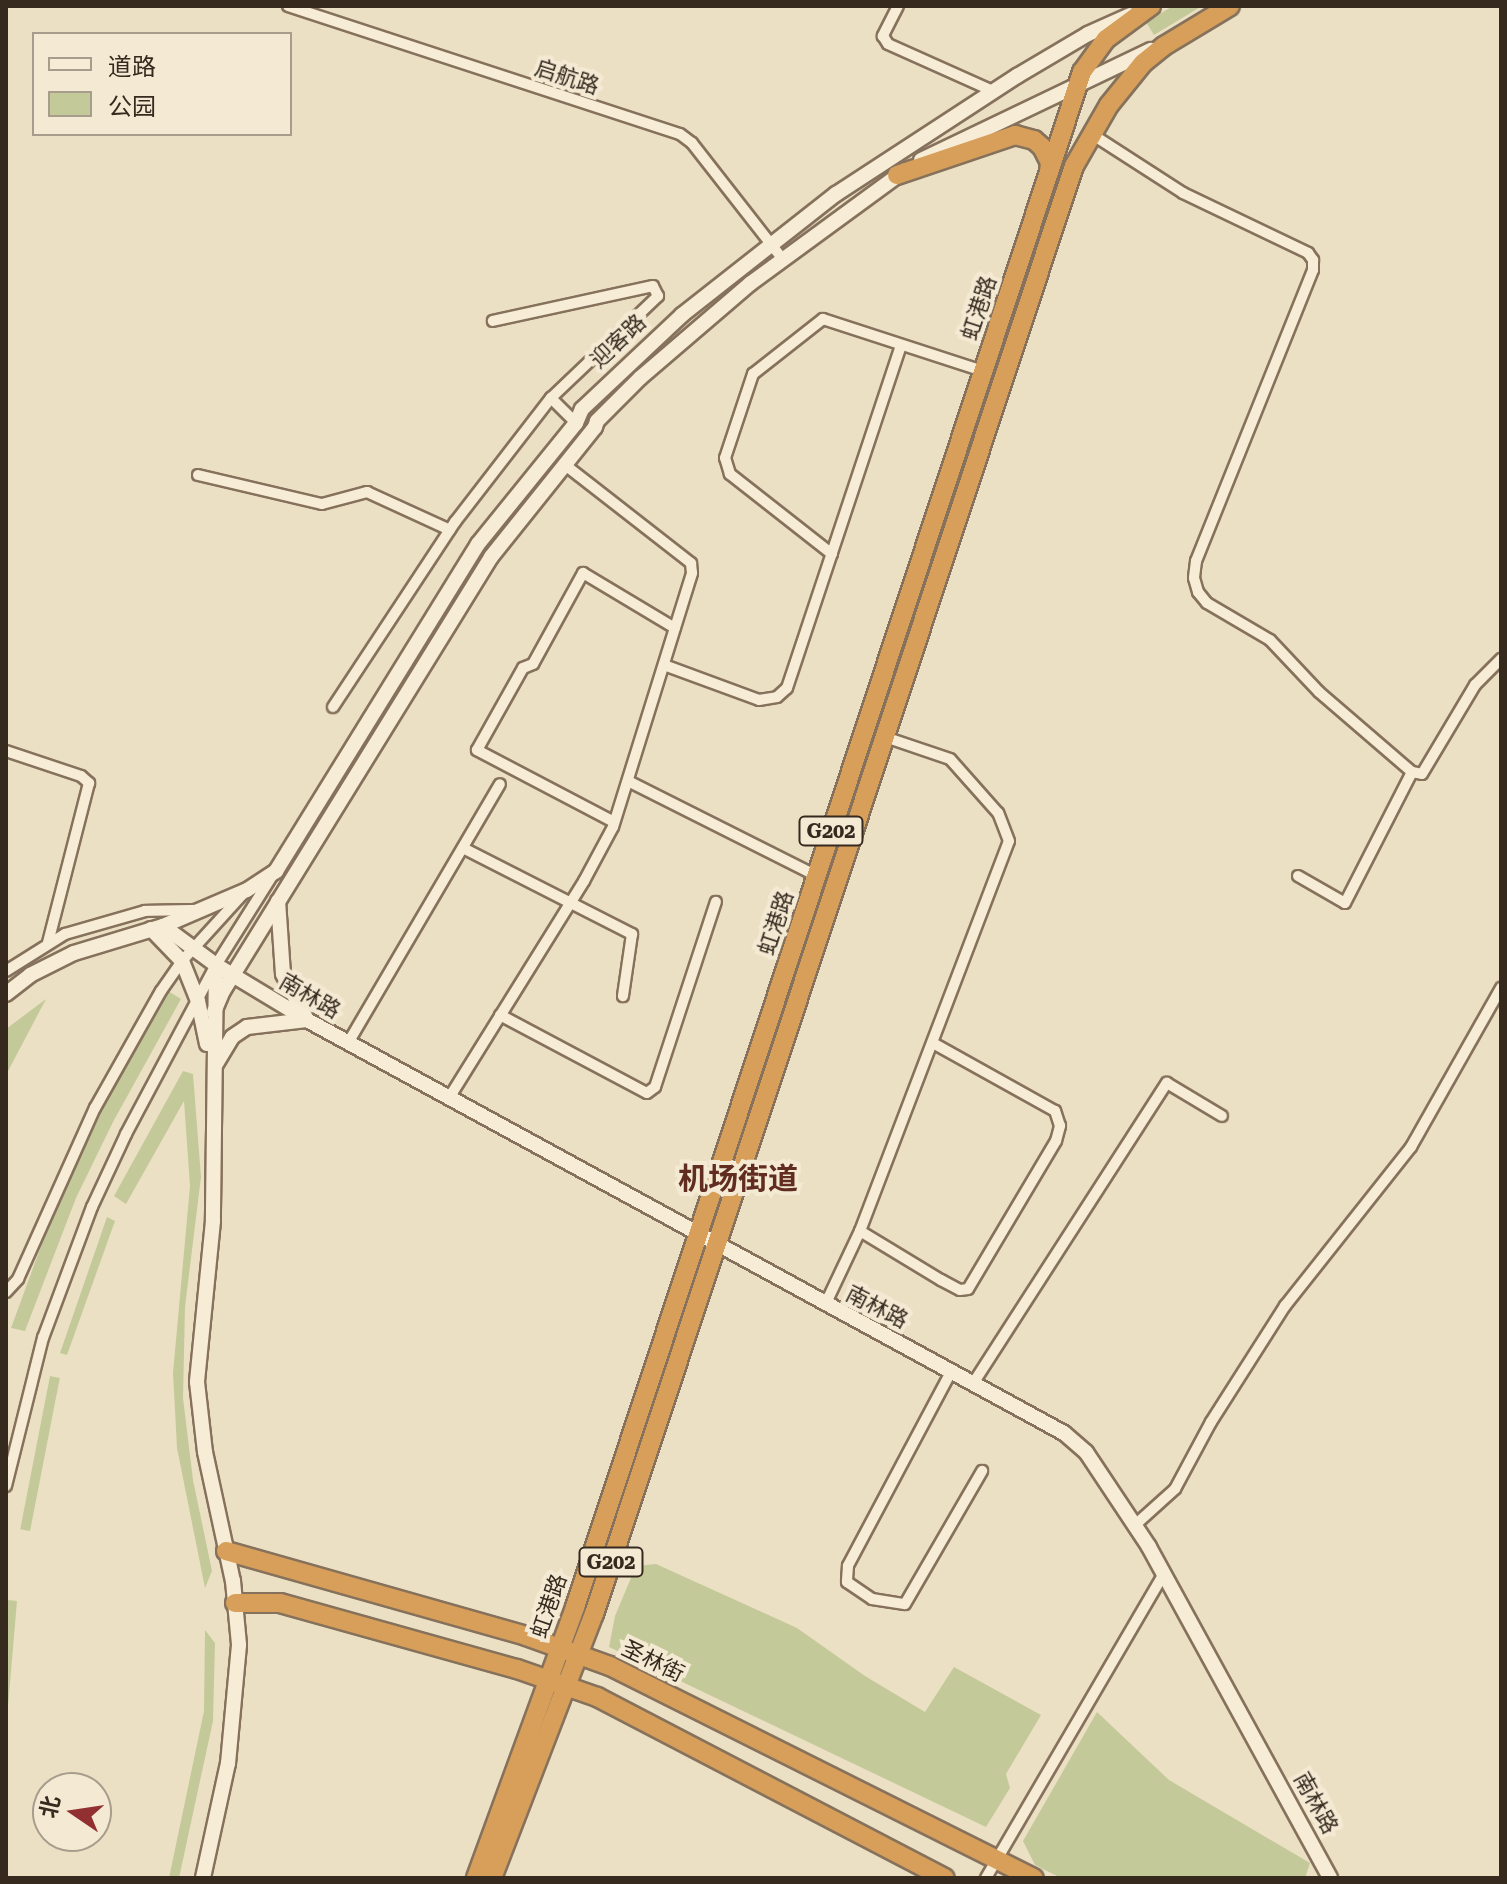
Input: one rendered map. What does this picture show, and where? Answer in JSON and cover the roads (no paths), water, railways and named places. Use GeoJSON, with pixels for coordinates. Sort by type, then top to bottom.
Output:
{"type":"FeatureCollection","features":[{"type":"Feature","properties":{"kind":"highway","name":"虹港路"},"geometry":{"type":"LineString","coordinates":[[492,1878],[558,1684],[560,1648],[1082,72],[1106,39],[1150,6]]}},
{"type":"Feature","properties":{"kind":"highway","name":"迎客路"},"geometry":{"type":"LineString","coordinates":[[1181,36],[1230,6]]}},
{"type":"Feature","properties":{"kind":"highway","name":"虹港路"},"geometry":{"type":"LineString","coordinates":[[476,1878],[558,1684],[579,1655],[1074,166],[1090,133],[1143,63],[1181,36]]}},
{"type":"Feature","properties":{"kind":"highway"},"geometry":{"type":"LineString","coordinates":[[897,175],[1015,135],[1034,140],[1042,147],[1050,163],[1049,173]]}},
{"type":"Feature","properties":{"kind":"highway","name":"圣林街"},"geometry":{"type":"LineString","coordinates":[[226,1551],[560,1648],[610,1666],[1034,1878]]}},
{"type":"Feature","properties":{"kind":"highway"},"geometry":{"type":"LineString","coordinates":[[235,1603],[280,1603],[597,1697],[945,1878]]}},
{"type":"Feature","properties":{"kind":"main road","name":"迎客路"},"geometry":{"type":"LineString","coordinates":[[276,871],[478,544],[576,423],[582,409],[630,362],[770,243],[849,185],[993,91],[1088,34],[1150,6]]}},
{"type":"Feature","properties":{"kind":"main road","name":"迎客路"},"geometry":{"type":"LineString","coordinates":[[214,1012],[278,900],[498,547],[597,421],[640,378],[782,258],[897,175],[960,140],[1181,36]]}},
{"type":"Feature","properties":{"kind":"main road"},"geometry":{"type":"LineString","coordinates":[[6,994],[30,975],[94,945],[157,928],[247,890],[276,871]]}},
{"type":"Feature","properties":{"kind":"main road"},"geometry":{"type":"LineString","coordinates":[[212,1072],[232,1037],[247,1027],[307,1020],[283,974],[278,900]]}},
{"type":"Feature","properties":{"kind":"main road"},"geometry":{"type":"LineString","coordinates":[[157,928],[182,961],[198,1001],[212,1072]]}},
{"type":"Feature","properties":{"kind":"main road","name":"南林路"},"geometry":{"type":"LineString","coordinates":[[157,928],[348,1043],[1064,1433],[1086,1452],[1164,1573],[1330,1878]]}},
{"type":"Feature","properties":{"kind":"main road"},"geometry":{"type":"LineString","coordinates":[[203,1878],[235,1713],[239,1645],[226,1551],[205,1452],[197,1382],[213,1221],[212,1072],[216,965]]}},
{"type":"Feature","properties":{"kind":"street","name":"启航路"},"geometry":{"type":"LineString","coordinates":[[288,6],[680,134],[692,143],[782,258]]}},
{"type":"Feature","properties":{"kind":"street"},"geometry":{"type":"LineString","coordinates":[[898,6],[883,36],[888,44],[993,91]]}},
{"type":"Feature","properties":{"kind":"street"},"geometry":{"type":"LineString","coordinates":[[1090,133],[1183,193],[1308,253],[1313,260],[1313,270],[1196,561],[1194,578],[1198,592],[1207,603],[1270,640],[1319,692],[1412,772],[1422,774],[1475,685],[1501,659]]}},
{"type":"Feature","properties":{"kind":"street"},"geometry":{"type":"LineString","coordinates":[[333,707],[450,530],[551,398],[658,296],[653,286],[493,321]]}},
{"type":"Feature","properties":{"kind":"street"},"geometry":{"type":"LineString","coordinates":[[832,554],[730,474],[725,458],[753,374],[823,319],[983,371]]}},
{"type":"Feature","properties":{"kind":"street"},"geometry":{"type":"LineString","coordinates":[[664,665],[759,700],[777,697],[787,688],[901,345]]}},
{"type":"Feature","properties":{"kind":"street"},"geometry":{"type":"LineString","coordinates":[[551,398],[576,423]]}},
{"type":"Feature","properties":{"kind":"street"},"geometry":{"type":"LineString","coordinates":[[449,1098],[572,901],[614,822],[692,573],[691,563],[564,464]]}},
{"type":"Feature","properties":{"kind":"street"},"geometry":{"type":"LineString","coordinates":[[198,475],[322,504],[367,492],[450,530]]}},
{"type":"Feature","properties":{"kind":"street"},"geometry":{"type":"LineString","coordinates":[[614,822],[477,750],[523,668],[533,664],[583,573],[675,628]]}},
{"type":"Feature","properties":{"kind":"street"},"geometry":{"type":"LineString","coordinates":[[825,1305],[860,1231],[1009,841],[998,813],[950,759],[885,737]]}},
{"type":"Feature","properties":{"kind":"street"},"geometry":{"type":"LineString","coordinates":[[6,751],[81,776],[89,783],[48,943]]}},
{"type":"Feature","properties":{"kind":"street"},"geometry":{"type":"LineString","coordinates":[[1298,876],[1345,903],[1412,772]]}},
{"type":"Feature","properties":{"kind":"street"},"geometry":{"type":"LineString","coordinates":[[628,781],[817,876]]}},
{"type":"Feature","properties":{"kind":"street"},"geometry":{"type":"LineString","coordinates":[[348,1043],[500,784]]}},
{"type":"Feature","properties":{"kind":"street"},"geometry":{"type":"LineString","coordinates":[[463,848],[632,934],[623,996]]}},
{"type":"Feature","properties":{"kind":"street"},"geometry":{"type":"LineString","coordinates":[[6,1486],[43,1338],[92,1207],[126,1134],[216,965],[276,871]]}},
{"type":"Feature","properties":{"kind":"street"},"geometry":{"type":"LineString","coordinates":[[6,1292],[18,1279],[95,1108],[182,961],[247,890]]}},
{"type":"Feature","properties":{"kind":"street"},"geometry":{"type":"LineString","coordinates":[[500,1015],[647,1093],[655,1087],[716,902]]}},
{"type":"Feature","properties":{"kind":"street"},"geometry":{"type":"LineString","coordinates":[[6,971],[65,934],[145,911],[201,910]]}},
{"type":"Feature","properties":{"kind":"street"},"geometry":{"type":"LineString","coordinates":[[1135,1525],[1175,1489],[1211,1422],[1285,1306],[1411,1147],[1501,988]]}},
{"type":"Feature","properties":{"kind":"street"},"geometry":{"type":"LineString","coordinates":[[860,1231],[941,1280],[960,1290],[968,1289],[1056,1141],[1060,1126],[1055,1111],[933,1043]]}},
{"type":"Feature","properties":{"kind":"street"},"geometry":{"type":"LineString","coordinates":[[974,1382],[1167,1083],[1222,1116]]}},
{"type":"Feature","properties":{"kind":"street"},"geometry":{"type":"LineString","coordinates":[[952,1370],[848,1566],[847,1582],[872,1599],[905,1604],[982,1471]]}},
{"type":"Feature","properties":{"kind":"street"},"geometry":{"type":"LineString","coordinates":[[986,1878],[1164,1573]]}},
{"type":"Feature","properties":{"kind":"district","name":"机场街道"},"geometry":{"type":"Point","coordinates":[738,1179]}}]}
